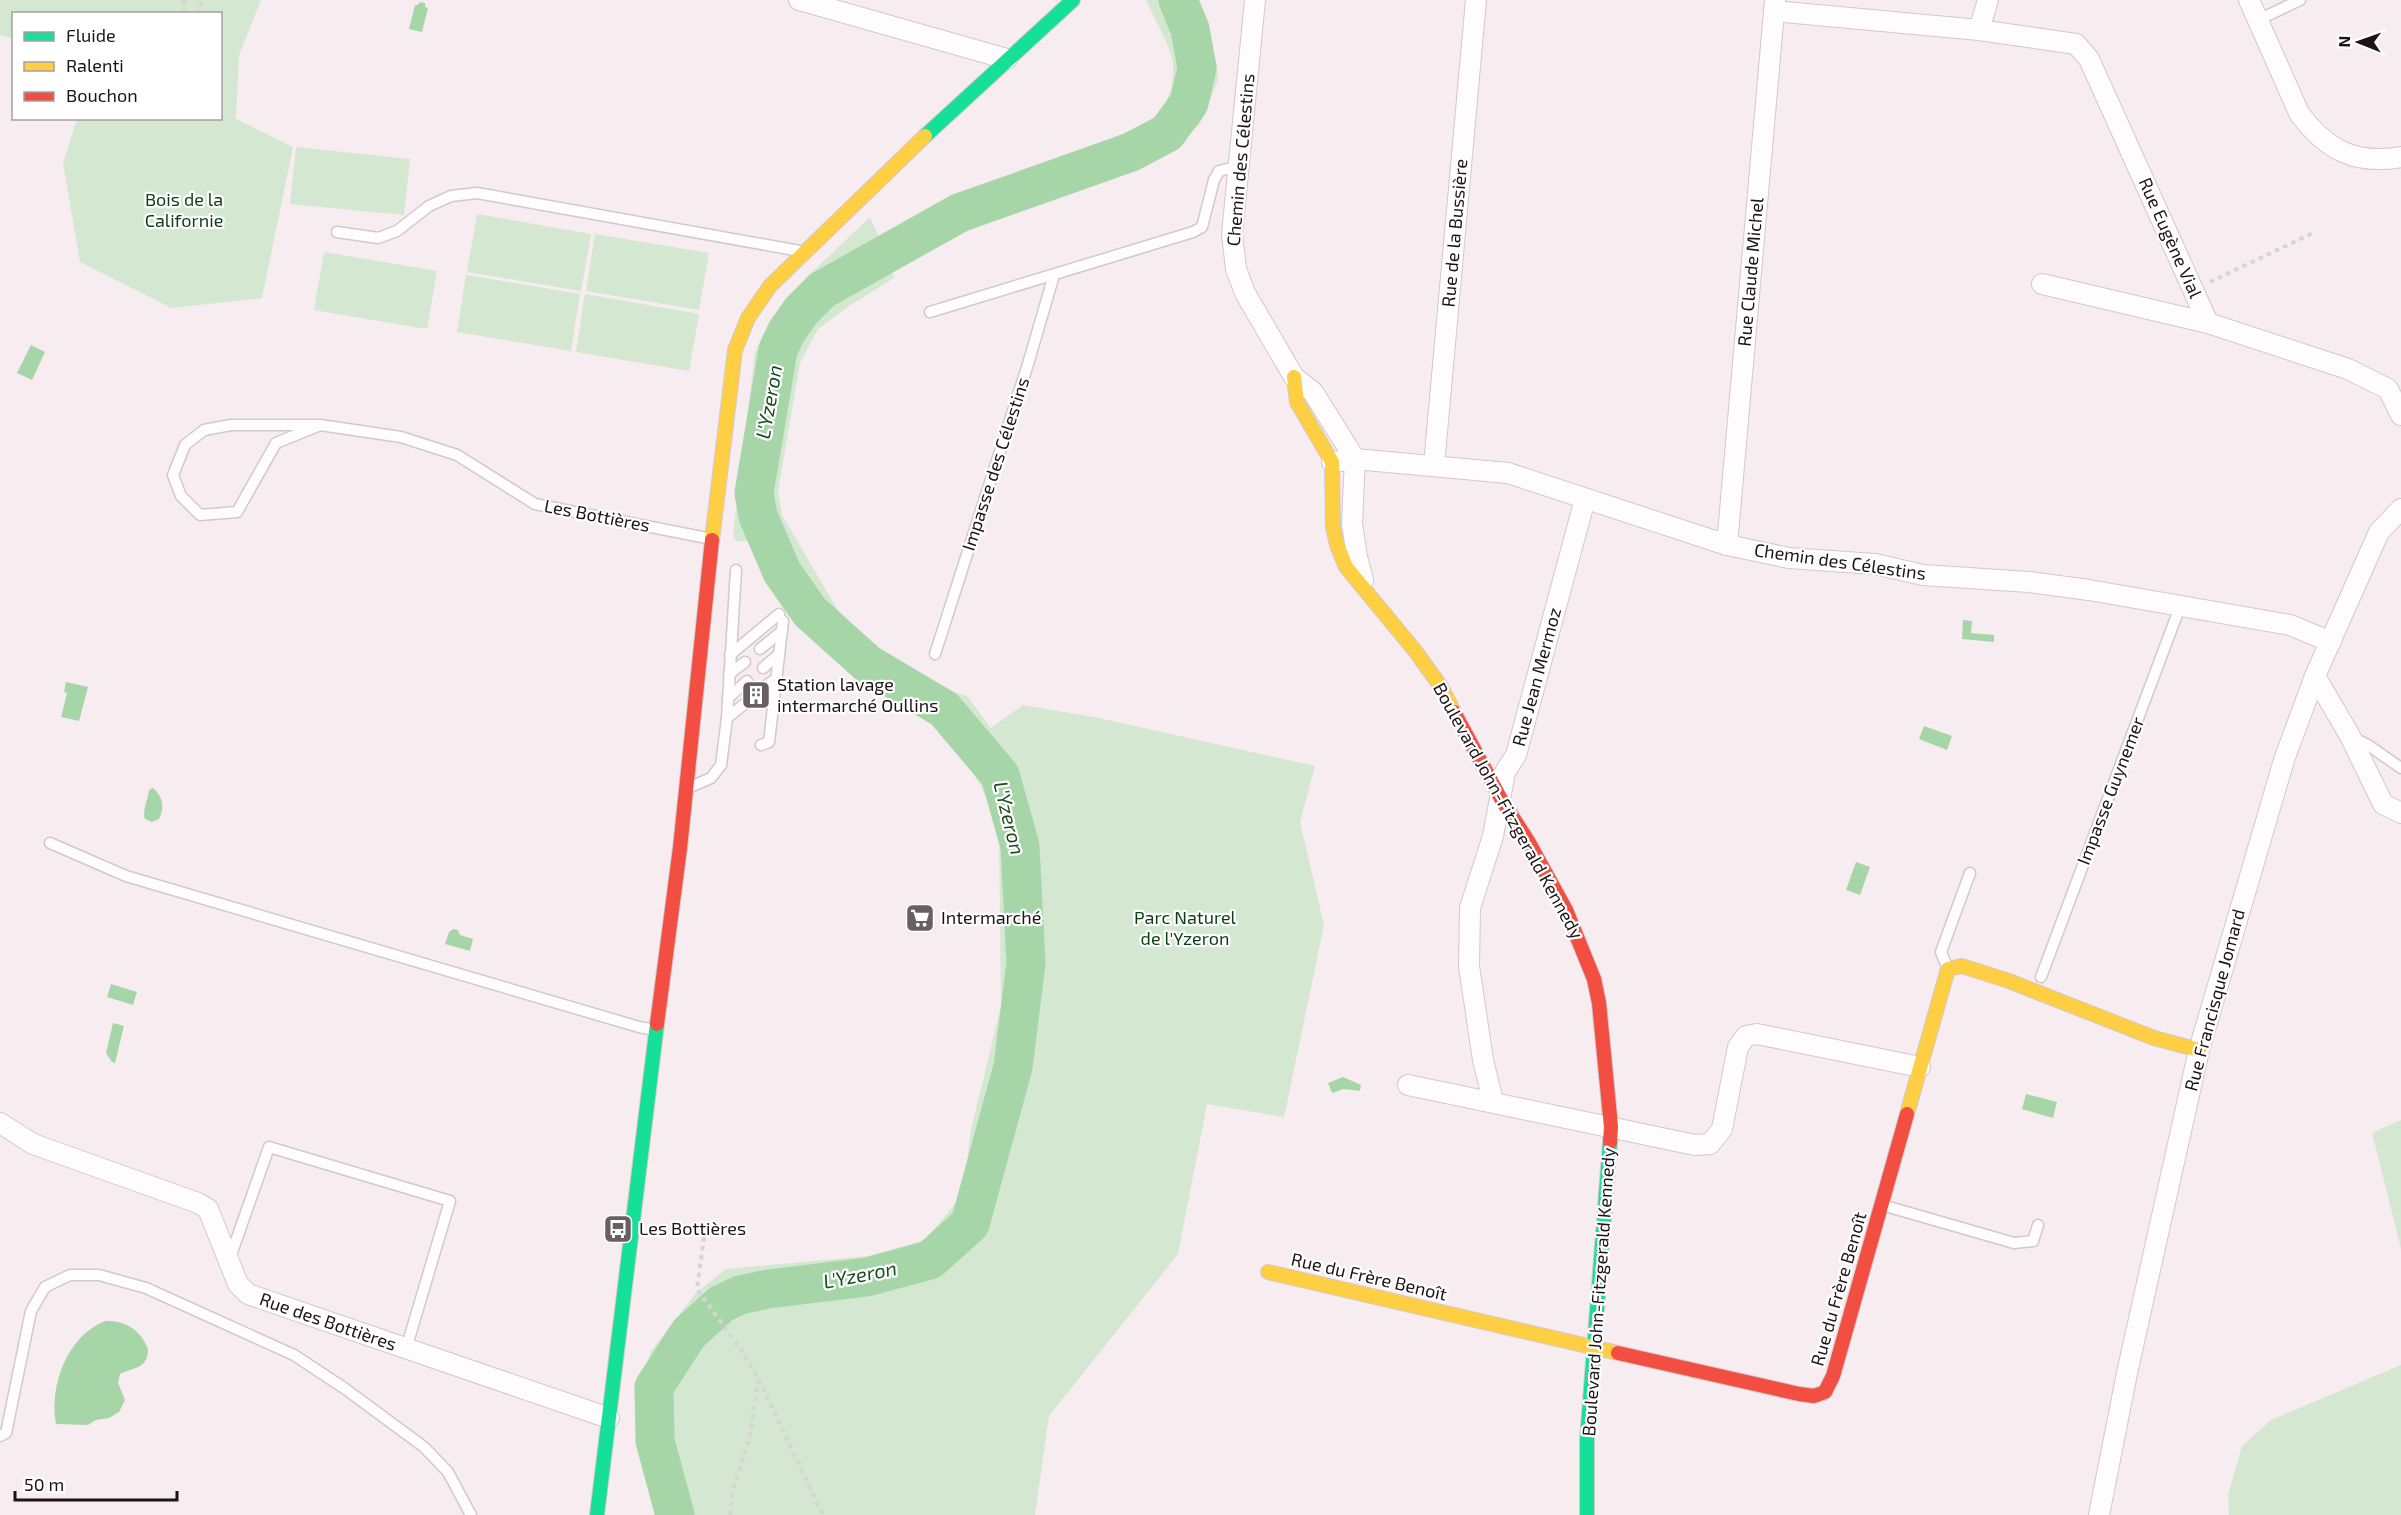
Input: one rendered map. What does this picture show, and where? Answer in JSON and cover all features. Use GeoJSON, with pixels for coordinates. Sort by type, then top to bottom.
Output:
{"type":"FeatureCollection","features":[{"type":"Feature","properties":{"kind":"street"},"geometry":{"type":"LineString","coordinates":[[799,0],[1006,59]]}},
{"type":"Feature","properties":{"kind":"street"},"geometry":{"type":"LineString","coordinates":[[597,1515],[656,1030],[669,947],[712,539],[735,350],[748,318],[771,286],[1006,59],[1073,0]]}},
{"type":"Feature","properties":{"kind":"street","name":"Chemin des Célestins"},"geometry":{"type":"LineString","coordinates":[[1255,0],[1232,234],[1236,269],[1245,293],[1294,378],[1312,392],[1356,459]]}},
{"type":"Feature","properties":{"kind":"street","name":"Rue de la Bussière"},"geometry":{"type":"LineString","coordinates":[[1434,465],[1476,0]]}},
{"type":"Feature","properties":{"kind":"street"},"geometry":{"type":"LineString","coordinates":[[1979,30],[1988,0]]}},
{"type":"Feature","properties":{"kind":"street"},"geometry":{"type":"LineString","coordinates":[[2249,0],[2299,113],[2319,138],[2353,156],[2371,160],[2401,158]]}},
{"type":"Feature","properties":{"kind":"street","name":"Rue Eugène Vial"},"geometry":{"type":"LineString","coordinates":[[1774,5],[2076,44],[2089,59],[2208,322]]}},
{"type":"Feature","properties":{"kind":"street","name":"Rue Claude Michel"},"geometry":{"type":"LineString","coordinates":[[1727,545],[1774,5]]}},
{"type":"Feature","properties":{"kind":"street"},"geometry":{"type":"LineString","coordinates":[[2042,285],[2208,322],[2348,369],[2388,389],[2401,415]]}},
{"type":"Feature","properties":{"kind":"street","name":"Chemin des Célestins"},"geometry":{"type":"LineString","coordinates":[[1294,378],[1297,402],[1332,462],[1356,459],[1508,473],[1727,545],[1789,558],[1875,564],[1923,575],[2029,582],[2181,604],[2290,625],[2331,642]]}},
{"type":"Feature","properties":{"kind":"street","name":"Boulevard John-Fitzgerald Kennedy"},"geometry":{"type":"LineString","coordinates":[[1356,459],[1352,523],[1357,557],[1367,594]]}},
{"type":"Feature","properties":{"kind":"street","name":"Boulevard John-Fitzgerald Kennedy"},"geometry":{"type":"LineString","coordinates":[[1332,462],[1334,527],[1337,545],[1346,567],[1416,651],[1441,687],[1501,799],[1566,910],[1587,960],[1599,1002],[1611,1127],[1586,1459],[1587,1515]]}},
{"type":"Feature","properties":{"kind":"street","name":"Rue Jean Mermoz"},"geometry":{"type":"LineString","coordinates":[[1493,1101],[1483,1060],[1469,966],[1470,908],[1493,836],[1505,772],[1516,755],[1585,499]]}},
{"type":"Feature","properties":{"kind":"street","name":"Rue Francisque Jomard"},"geometry":{"type":"LineString","coordinates":[[2099,1515],[2129,1362],[2199,1050],[2284,760],[2315,676],[2379,532],[2401,509]]}},
{"type":"Feature","properties":{"kind":"street"},"geometry":{"type":"LineString","coordinates":[[2315,676],[2350,736],[2383,804],[2401,813]]}},
{"type":"Feature","properties":{"kind":"street"},"geometry":{"type":"LineString","coordinates":[[1948,969],[1962,966],[2009,981],[2154,1038],[2199,1050]]}},
{"type":"Feature","properties":{"kind":"street","name":"Rue du Frère Benoît"},"geometry":{"type":"LineString","coordinates":[[1268,1272],[1799,1394],[1814,1396],[1825,1392],[1833,1376],[1948,969]]}},
{"type":"Feature","properties":{"kind":"street"},"geometry":{"type":"LineString","coordinates":[[1408,1085],[1695,1145],[1710,1144],[1722,1129],[1738,1047],[1746,1036],[1757,1034],[1920,1067]]}},
{"type":"Feature","properties":{"kind":"street","name":"Rue des Bottières"},"geometry":{"type":"LineString","coordinates":[[0,1123],[33,1144],[198,1203],[208,1209],[238,1284],[248,1294],[609,1418]]}},
{"type":"Feature","properties":{"kind":"lane"},"geometry":{"type":"LineString","coordinates":[[2258,20],[2300,0]]}},
{"type":"Feature","properties":{"kind":"lane"},"geometry":{"type":"LineString","coordinates":[[930,312],[1193,232],[1202,227],[1214,180],[1219,171],[1239,166]]}},
{"type":"Feature","properties":{"kind":"lane"},"geometry":{"type":"LineString","coordinates":[[337,232],[378,238],[397,231],[429,206],[451,196],[477,193],[806,252]]}},
{"type":"Feature","properties":{"kind":"lane","name":"Impasse des Célestins"},"geometry":{"type":"LineString","coordinates":[[935,654],[1028,364],[1054,274]]}},
{"type":"Feature","properties":{"kind":"lane","name":"Les Bottières"},"geometry":{"type":"LineString","coordinates":[[320,425],[276,443],[237,512],[200,515],[181,496],[173,475],[185,445],[204,430],[231,425],[320,425],[401,437],[457,455],[535,504],[712,539]]}},
{"type":"Feature","properties":{"kind":"lane"},"geometry":{"type":"LineString","coordinates":[[685,790],[711,778],[729,751],[727,718],[736,570]]}},
{"type":"Feature","properties":{"kind":"lane","name":"Impasse Guynemer"},"geometry":{"type":"LineString","coordinates":[[2041,977],[2181,604]]}},
{"type":"Feature","properties":{"kind":"lane"},"geometry":{"type":"LineString","coordinates":[[730,655],[781,622]]}},
{"type":"Feature","properties":{"kind":"lane"},"geometry":{"type":"LineString","coordinates":[[760,649],[781,622]]}},
{"type":"Feature","properties":{"kind":"lane"},"geometry":{"type":"LineString","coordinates":[[761,745],[769,742],[781,622]]}},
{"type":"Feature","properties":{"kind":"lane"},"geometry":{"type":"LineString","coordinates":[[763,668],[779,654]]}},
{"type":"Feature","properties":{"kind":"lane"},"geometry":{"type":"LineString","coordinates":[[729,674],[745,662]]}},
{"type":"Feature","properties":{"kind":"lane"},"geometry":{"type":"LineString","coordinates":[[764,688],[777,678]]}},
{"type":"Feature","properties":{"kind":"lane"},"geometry":{"type":"LineString","coordinates":[[728,698],[747,681]]}},
{"type":"Feature","properties":{"kind":"lane"},"geometry":{"type":"LineString","coordinates":[[727,718],[747,702]]}},
{"type":"Feature","properties":{"kind":"lane"},"geometry":{"type":"LineString","coordinates":[[2350,736],[2368,745],[2401,768]]}},
{"type":"Feature","properties":{"kind":"lane"},"geometry":{"type":"LineString","coordinates":[[50,843],[126,876],[639,1028],[656,1030]]}},
{"type":"Feature","properties":{"kind":"lane"},"geometry":{"type":"LineString","coordinates":[[1948,969],[1941,952],[1970,873]]}},
{"type":"Feature","properties":{"kind":"lane"},"geometry":{"type":"LineString","coordinates":[[229,1260],[269,1147],[450,1201],[406,1349]]}},
{"type":"Feature","properties":{"kind":"lane"},"geometry":{"type":"LineString","coordinates":[[1881,1205],[2014,1243],[2033,1240],[2038,1225]]}},
{"type":"Feature","properties":{"kind":"lane"},"geometry":{"type":"LineString","coordinates":[[0,1436],[6,1433],[13,1408],[31,1311],[45,1287],[70,1275],[99,1275],[146,1288],[294,1355],[344,1388],[424,1447],[448,1472],[471,1515]]}},
{"type":"Feature","properties":{"kind":"path"},"geometry":{"type":"LineString","coordinates":[[2193,290],[2313,233]]}},
{"type":"Feature","properties":{"kind":"path"},"geometry":{"type":"LineString","coordinates":[[704,1238],[697,1289],[744,1354],[759,1380],[823,1515]]}},
{"type":"Feature","properties":{"kind":"path"},"geometry":{"type":"LineString","coordinates":[[730,1515],[733,1489],[749,1440],[759,1380]]}},
{"type":"Feature","properties":{"kind":"green space","name":"Bois de la Californie"},"geometry":{"type":"Polygon","coordinates":[[[0,0],[261,0],[239,55],[236,119],[293,147],[262,298],[171,308],[80,262],[63,163],[77,120],[222,120],[222,12],[12,12],[12,39],[0,35],[0,0]]]}},
{"type":"Feature","properties":{"kind":"green space","name":"Parc Naturel de l'Yzeron"},"geometry":{"type":"Polygon","coordinates":[[[1146,0],[1194,0],[1216,60],[1218,80],[1200,124],[1170,150],[1133,168],[988,220],[892,272],[894,278],[849,306],[818,329],[800,363],[778,491],[782,515],[837,609],[861,636],[935,686],[967,696],[991,728],[1023,705],[1099,718],[1315,766],[1300,822],[1324,925],[1284,1117],[1207,1104],[1178,1254],[1049,1416],[1035,1515],[658,1515],[639,1451],[640,1392],[651,1351],[695,1294],[726,1269],[869,1256],[925,1240],[963,1195],[971,1130],[1001,1006],[999,827],[981,786],[957,749],[929,717],[852,674],[785,608],[748,541],[736,541],[733,536],[755,352],[769,322],[808,276],[870,217],[879,237],[958,193],[1042,168],[1150,122],[1161,110],[1169,96],[1173,64],[1166,42],[1146,0]]]}},
{"type":"Feature","properties":{"kind":"green space"},"geometry":{"type":"Polygon","coordinates":[[[296,147],[410,159],[404,215],[290,204],[296,147]]]}},
{"type":"Feature","properties":{"kind":"green space"},"geometry":{"type":"Polygon","coordinates":[[[477,214],[591,234],[581,291],[467,272],[477,214]]]}},
{"type":"Feature","properties":{"kind":"green space"},"geometry":{"type":"Polygon","coordinates":[[[595,234],[709,253],[699,310],[586,291],[595,234]]]}},
{"type":"Feature","properties":{"kind":"green space"},"geometry":{"type":"Polygon","coordinates":[[[324,252],[437,271],[427,329],[314,310],[324,252]]]}},
{"type":"Feature","properties":{"kind":"green space"},"geometry":{"type":"Polygon","coordinates":[[[466,275],[580,294],[571,351],[457,332],[466,275]]]}},
{"type":"Feature","properties":{"kind":"green space"},"geometry":{"type":"Polygon","coordinates":[[[585,294],[699,314],[689,371],[576,352],[585,294]]]}},
{"type":"Feature","properties":{"kind":"green space"},"geometry":{"type":"Polygon","coordinates":[[[2401,1120],[2401,1249],[2372,1133],[2401,1120]]]}},
{"type":"Feature","properties":{"kind":"green space"},"geometry":{"type":"Polygon","coordinates":[[[2401,1365],[2401,1515],[2229,1515],[2228,1495],[2242,1446],[2271,1420],[2401,1365]]]}},
{"type":"Feature","properties":{"kind":"shaded area"},"geometry":{"type":"Polygon","coordinates":[[[420,2],[425,3],[425,7],[428,8],[422,32],[409,29],[415,5],[420,2]]]}},
{"type":"Feature","properties":{"kind":"shaded area"},"geometry":{"type":"Polygon","coordinates":[[[31,345],[45,352],[32,380],[17,373],[31,345]]]}},
{"type":"Feature","properties":{"kind":"shaded area"},"geometry":{"type":"Polygon","coordinates":[[[1963,620],[1972,621],[1971,633],[1994,635],[1994,642],[1962,639],[1963,620]]]}},
{"type":"Feature","properties":{"kind":"shaded area"},"geometry":{"type":"Polygon","coordinates":[[[66,682],[88,687],[79,721],[61,717],[67,693],[64,692],[66,682]]]}},
{"type":"Feature","properties":{"kind":"shaded area"},"geometry":{"type":"Polygon","coordinates":[[[1924,726],[1952,736],[1947,750],[1919,739],[1924,726]]]}},
{"type":"Feature","properties":{"kind":"shaded area"},"geometry":{"type":"Polygon","coordinates":[[[153,788],[161,798],[162,806],[159,819],[152,822],[145,819],[144,812],[149,790],[153,788]]]}},
{"type":"Feature","properties":{"kind":"shaded area"},"geometry":{"type":"Polygon","coordinates":[[[1856,862],[1870,867],[1860,895],[1846,890],[1856,862]]]}},
{"type":"Feature","properties":{"kind":"shaded area"},"geometry":{"type":"Polygon","coordinates":[[[453,929],[458,930],[460,935],[473,939],[470,951],[445,944],[449,932],[453,929]]]}},
{"type":"Feature","properties":{"kind":"shaded area"},"geometry":{"type":"Polygon","coordinates":[[[111,984],[137,992],[133,1005],[107,997],[111,984]]]}},
{"type":"Feature","properties":{"kind":"shaded area"},"geometry":{"type":"Polygon","coordinates":[[[113,1023],[124,1026],[115,1063],[106,1053],[113,1023]]]}},
{"type":"Feature","properties":{"kind":"shaded area"},"geometry":{"type":"Polygon","coordinates":[[[1343,1077],[1361,1085],[1360,1091],[1344,1089],[1332,1093],[1328,1083],[1343,1077]]]}},
{"type":"Feature","properties":{"kind":"shaded area"},"geometry":{"type":"Polygon","coordinates":[[[2026,1094],[2057,1102],[2053,1118],[2022,1109],[2026,1094]]]}},
{"type":"Feature","properties":{"kind":"shaded area"},"geometry":{"type":"Polygon","coordinates":[[[105,1321],[126,1324],[137,1332],[148,1349],[146,1360],[143,1364],[120,1374],[118,1383],[125,1400],[119,1412],[88,1425],[56,1424],[55,1394],[64,1364],[80,1338],[105,1321]]]}},
{"type":"Feature","properties":{"kind":"waterway","name":"L'Yzeron"},"geometry":{"type":"LineString","coordinates":[[675,1515],[655,1441],[654,1387],[689,1333],[721,1304],[740,1295],[768,1289],[867,1277],[930,1260],[970,1224],[1013,1067],[1026,963],[1020,846],[1000,775],[944,709],[868,664],[810,612],[782,572],[758,516],[754,493],[778,350],[787,331],[801,311],[822,290],[959,213],[1131,152],[1167,133],[1189,103],[1197,68],[1190,29],[1178,0]]}},
{"type":"Feature","properties":{"kind":"traffic: fast"},"geometry":{"type":"LineString","coordinates":[[925,136],[1073,0]]}},
{"type":"Feature","properties":{"kind":"traffic: fast"},"geometry":{"type":"LineString","coordinates":[[597,1515],[657,1024]]}},
{"type":"Feature","properties":{"kind":"traffic: fast"},"geometry":{"type":"LineString","coordinates":[[1587,1515],[1587,1439],[1610,1142]]}},
{"type":"Feature","properties":{"kind":"traffic: slow"},"geometry":{"type":"LineString","coordinates":[[712,540],[735,350],[748,318],[770,286],[925,136]]}},
{"type":"Feature","properties":{"kind":"traffic: slow"},"geometry":{"type":"LineString","coordinates":[[1294,377],[1297,402],[1332,462],[1333,527],[1346,567],[1416,652],[1441,687],[1454,712]]}},
{"type":"Feature","properties":{"kind":"traffic: slow"},"geometry":{"type":"LineString","coordinates":[[1907,1114],[1948,969],[1962,966],[2009,981],[2154,1038],[2199,1050]]}},
{"type":"Feature","properties":{"kind":"traffic: slow"},"geometry":{"type":"LineString","coordinates":[[1268,1272],[1618,1353]]}},
{"type":"Feature","properties":{"kind":"traffic: jam"},"geometry":{"type":"LineString","coordinates":[[657,1024],[680,848],[712,540]]}},
{"type":"Feature","properties":{"kind":"traffic: jam"},"geometry":{"type":"LineString","coordinates":[[1454,712],[1501,799],[1528,841],[1566,910],[1594,979],[1599,1003],[1611,1127],[1610,1142]]}},
{"type":"Feature","properties":{"kind":"traffic: jam"},"geometry":{"type":"LineString","coordinates":[[1618,1353],[1799,1394],[1814,1396],[1825,1392],[1833,1376],[1907,1114]]}},
{"type":"Feature","properties":{"kind":"place","name":"Station lavage intermarché Oullins"},"geometry":{"type":"Point","coordinates":[756,695]}},
{"type":"Feature","properties":{"kind":"place","name":"Intermarché"},"geometry":{"type":"Point","coordinates":[920,918]}},
{"type":"Feature","properties":{"kind":"place","name":"Les Bottières"},"geometry":{"type":"Point","coordinates":[618,1229]}}]}
